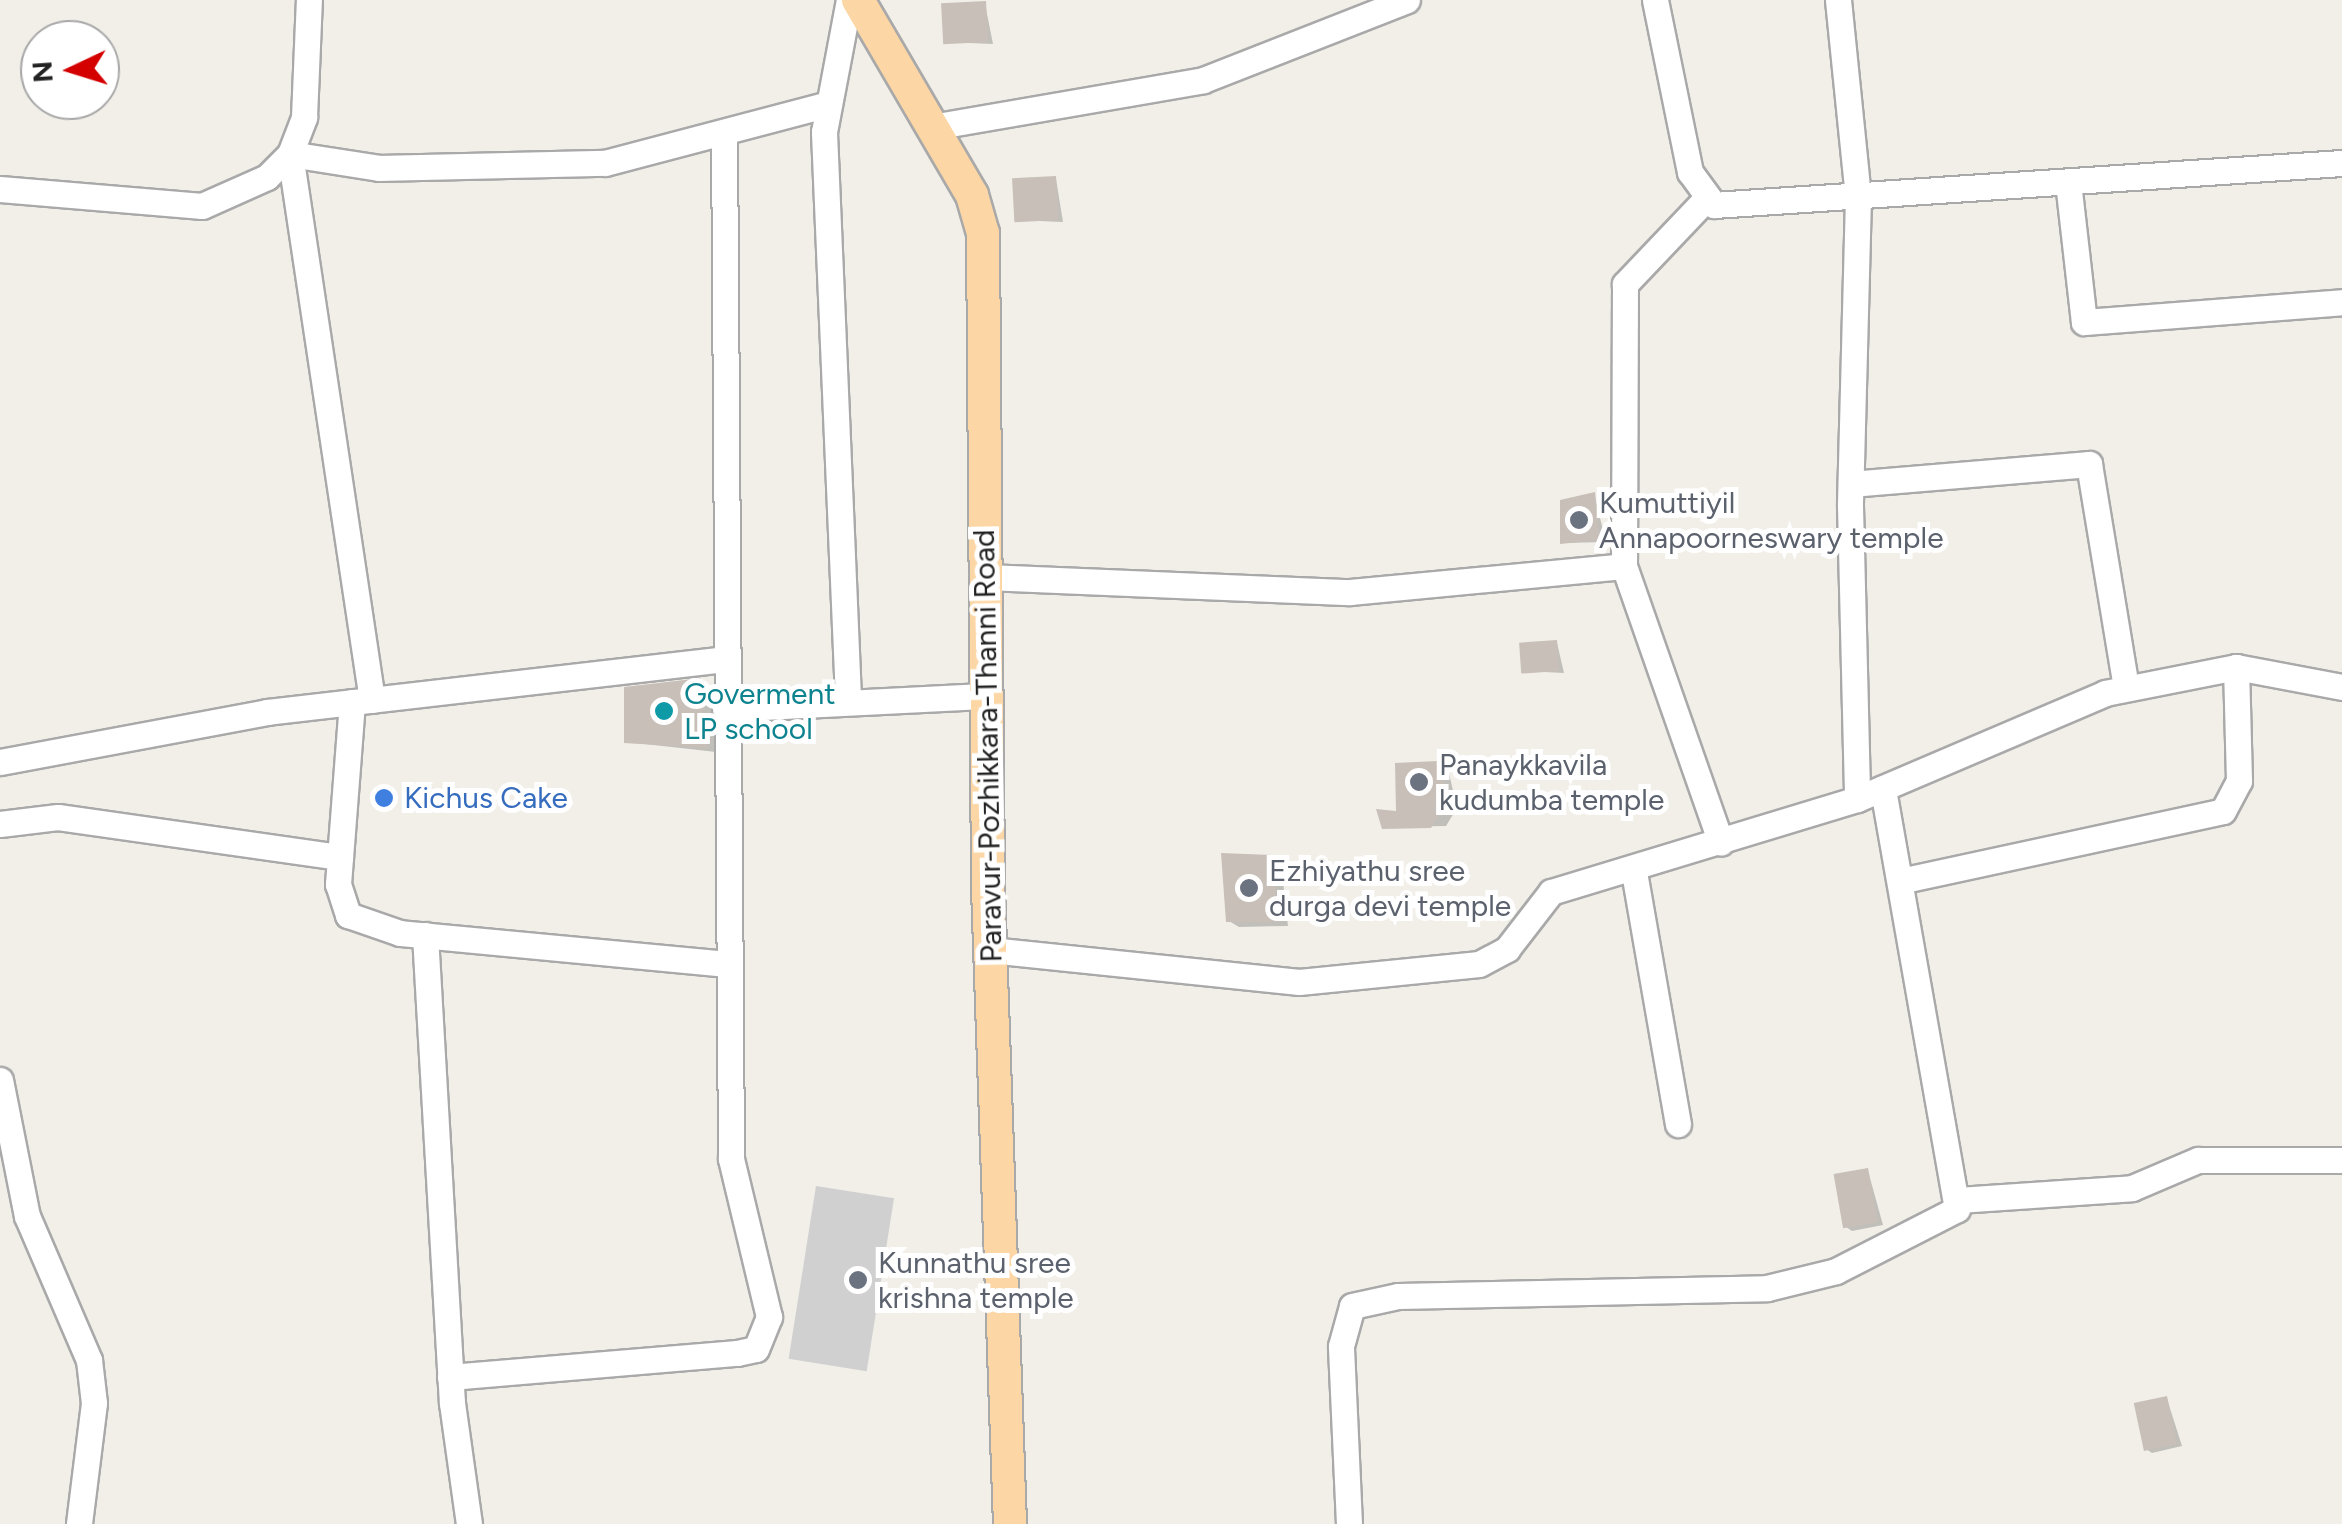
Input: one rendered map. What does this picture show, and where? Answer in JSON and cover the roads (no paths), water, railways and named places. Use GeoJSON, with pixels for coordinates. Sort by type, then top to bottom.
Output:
{"type":"FeatureCollection","features":[{"type":"Feature","properties":{"kind":"main road","name":"Paravur-Pozhikkara-Thanni Road"},"geometry":{"type":"LineString","coordinates":[[858,0],[932,127],[983,232],[990,950],[1010,1524]]}},
{"type":"Feature","properties":{"kind":"street"},"geometry":{"type":"LineString","coordinates":[[309,0],[304,117],[290,154],[362,701],[340,857],[348,916],[425,935],[726,964]]}},
{"type":"Feature","properties":{"kind":"street"},"geometry":{"type":"LineString","coordinates":[[848,698],[828,104],[849,0]]}},
{"type":"Feature","properties":{"kind":"street"},"geometry":{"type":"LineString","coordinates":[[932,127],[1203,80],[1407,0]]}},
{"type":"Feature","properties":{"kind":"street"},"geometry":{"type":"LineString","coordinates":[[1655,0],[1704,201]]}},
{"type":"Feature","properties":{"kind":"street"},"geometry":{"type":"LineString","coordinates":[[1838,0],[1858,197],[1851,484],[1857,799]]}},
{"type":"Feature","properties":{"kind":"street"},"geometry":{"type":"LineString","coordinates":[[0,189],[202,206],[239,195],[290,154],[379,168],[540,168],[605,163],[828,104]]}},
{"type":"Feature","properties":{"kind":"street"},"geometry":{"type":"LineString","coordinates":[[450,1378],[756,1350],[769,1317],[731,1159],[723,659],[724,133]]}},
{"type":"Feature","properties":{"kind":"street"},"geometry":{"type":"LineString","coordinates":[[1721,842],[1624,566],[1625,284],[1704,201],[1858,197],[2342,163]]}},
{"type":"Feature","properties":{"kind":"street"},"geometry":{"type":"LineString","coordinates":[[2068,182],[2084,322],[2342,302]]}},
{"type":"Feature","properties":{"kind":"street"},"geometry":{"type":"LineString","coordinates":[[1851,484],[2089,464],[2126,688]]}},
{"type":"Feature","properties":{"kind":"street"},"geometry":{"type":"LineString","coordinates":[[986,577],[1350,592],[1624,566]]}},
{"type":"Feature","properties":{"kind":"street"},"geometry":{"type":"LineString","coordinates":[[0,762],[362,701],[723,659]]}},
{"type":"Feature","properties":{"kind":"street"},"geometry":{"type":"LineString","coordinates":[[1900,882],[2222,811],[2239,781],[2236,666]]}},
{"type":"Feature","properties":{"kind":"street"},"geometry":{"type":"LineString","coordinates":[[990,950],[1243,980],[1452,969],[1507,949],[1551,892],[1634,872],[1857,799],[2126,688],[2236,666],[2342,687]]}},
{"type":"Feature","properties":{"kind":"street"},"geometry":{"type":"LineString","coordinates":[[725,709],[848,698],[986,696]]}},
{"type":"Feature","properties":{"kind":"street"},"geometry":{"type":"LineString","coordinates":[[1349,1524],[1341,1346],[1352,1306],[1398,1296],[1805,1282],[1950,1218],[1958,1200],[1883,788]]}},
{"type":"Feature","properties":{"kind":"street"},"geometry":{"type":"LineString","coordinates":[[0,824],[58,817],[340,857]]}},
{"type":"Feature","properties":{"kind":"street"},"geometry":{"type":"LineString","coordinates":[[1634,872],[1678,1124]]}},
{"type":"Feature","properties":{"kind":"street"},"geometry":{"type":"LineString","coordinates":[[425,935],[450,1378],[468,1524]]}},
{"type":"Feature","properties":{"kind":"street"},"geometry":{"type":"LineString","coordinates":[[0,1080],[28,1216],[88,1360],[94,1403],[79,1524]]}},
{"type":"Feature","properties":{"kind":"street"},"geometry":{"type":"LineString","coordinates":[[1958,1200],[2132,1188],[2198,1160],[2342,1160]]}},
{"type":"Feature","properties":{"kind":"place","name":"Kumuttiyil Annapoorneswary temple"},"geometry":{"type":"Point","coordinates":[1579,520]}},
{"type":"Feature","properties":{"kind":"place","name":"Goverment LP school"},"geometry":{"type":"Point","coordinates":[664,711]}},
{"type":"Feature","properties":{"kind":"place","name":"Panaykkavila kudumba temple"},"geometry":{"type":"Point","coordinates":[1419,782]}},
{"type":"Feature","properties":{"kind":"place","name":"Kichus Cake"},"geometry":{"type":"Point","coordinates":[384,798]}},
{"type":"Feature","properties":{"kind":"place","name":"Ezhiyathu sree durga devi temple"},"geometry":{"type":"Point","coordinates":[1249,888]}},
{"type":"Feature","properties":{"kind":"place","name":"Kunnathu sree krishna temple"},"geometry":{"type":"Point","coordinates":[858,1280]}}]}
